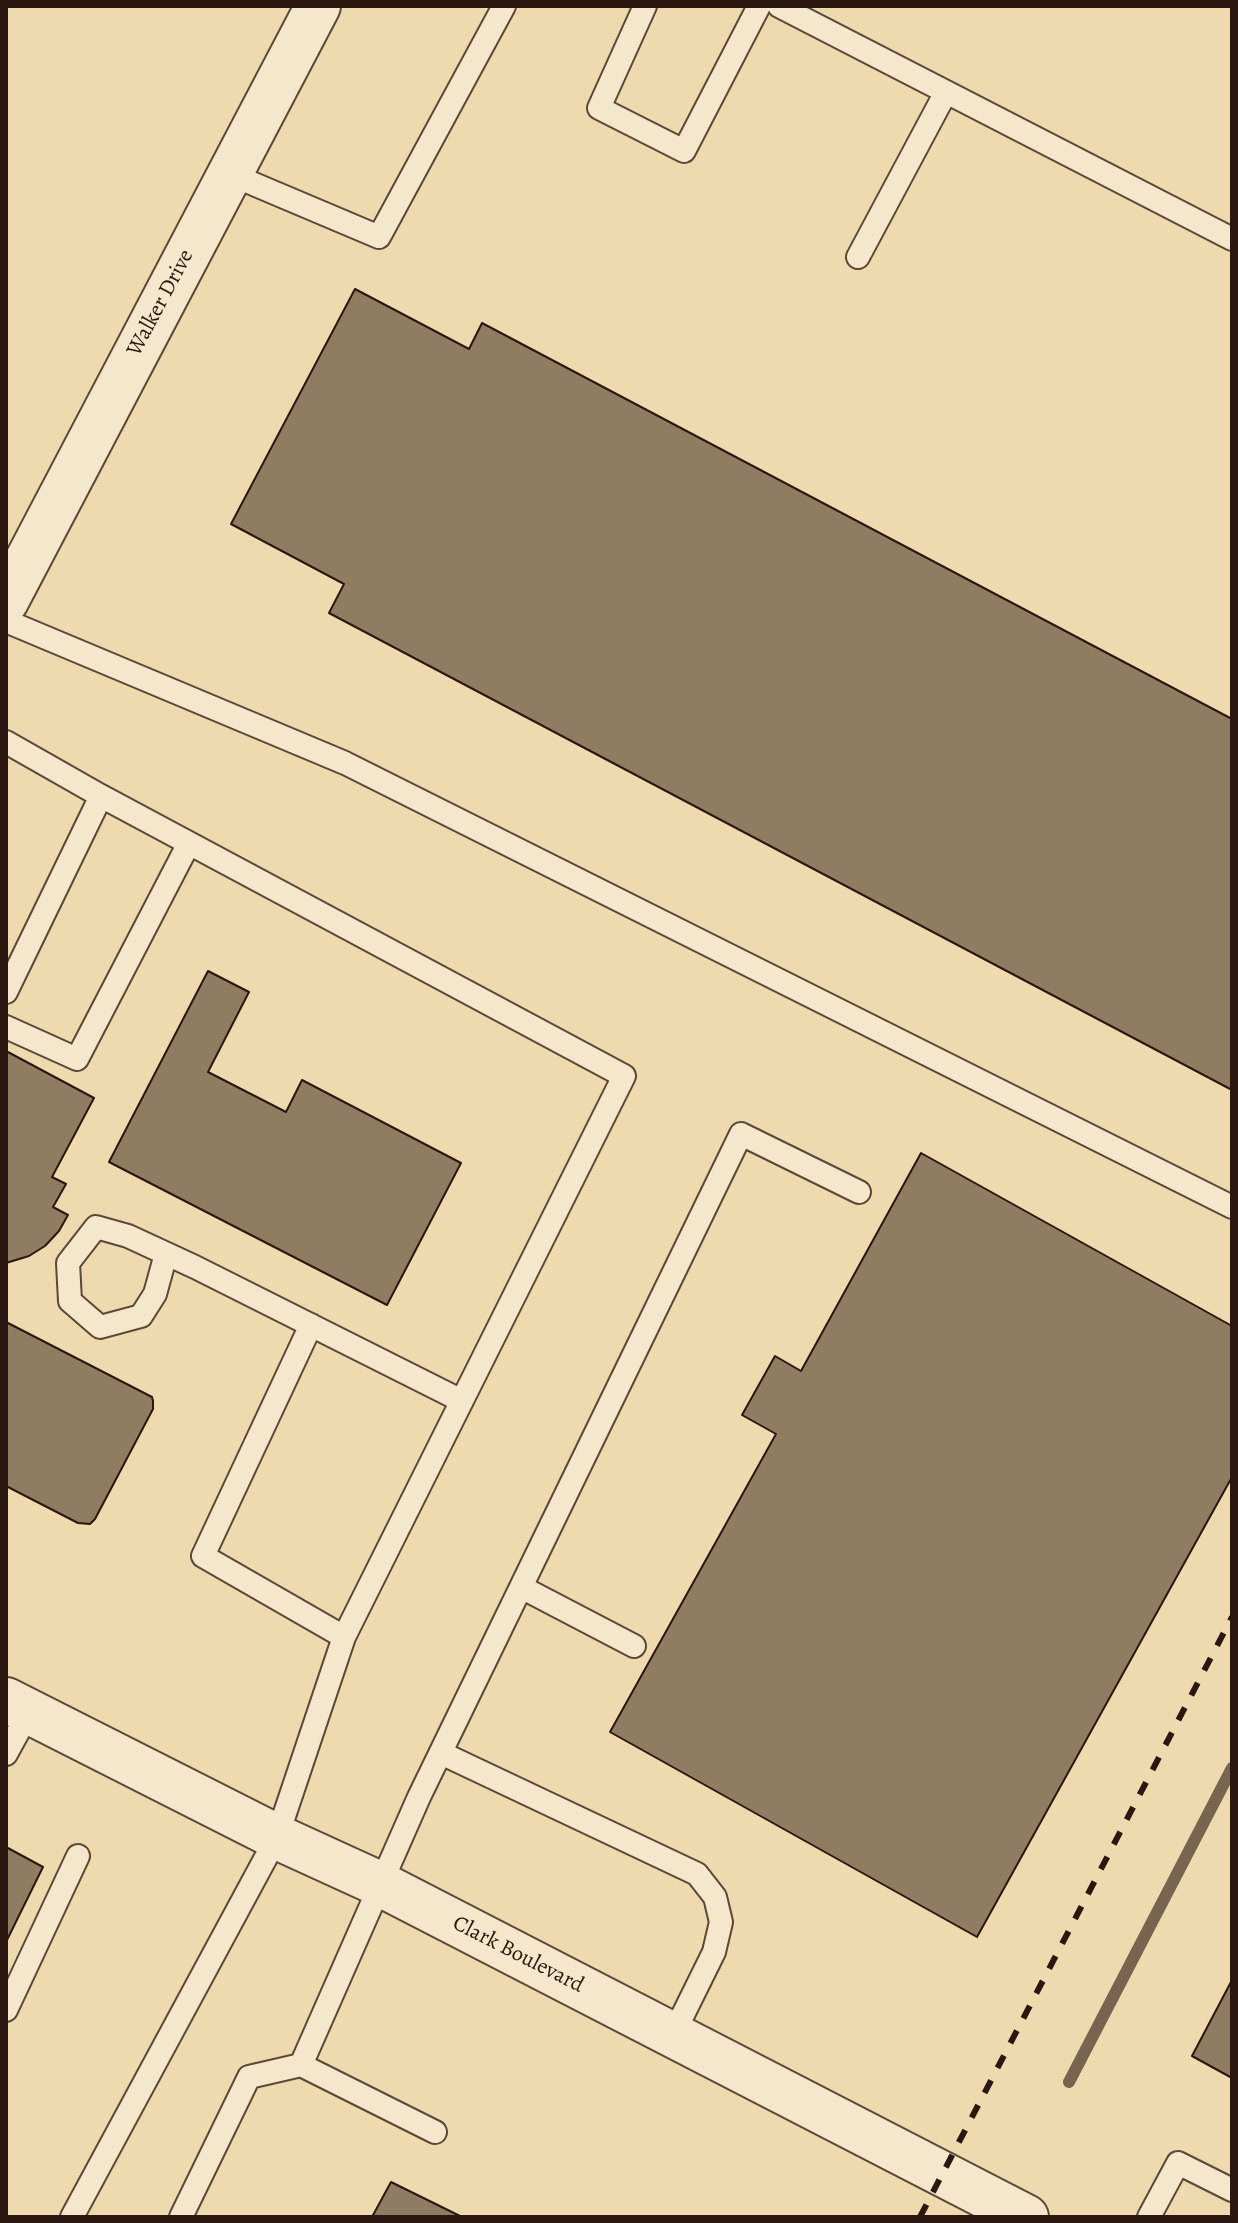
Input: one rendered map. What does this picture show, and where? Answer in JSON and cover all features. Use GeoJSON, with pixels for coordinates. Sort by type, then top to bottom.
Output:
{"type":"FeatureCollection","features":[{"type":"Feature","properties":{"kind":"street","name":"Walker Drive"},"geometry":{"type":"LineString","coordinates":[[6,601],[318,6]]}},
{"type":"Feature","properties":{"kind":"street","name":"Clark Boulevard"},"geometry":{"type":"LineString","coordinates":[[18,1706],[277,1837],[382,1885],[1026,2217]]}},
{"type":"Feature","properties":{"kind":"lane"},"geometry":{"type":"LineString","coordinates":[[230,174],[379,237],[504,6]]}},
{"type":"Feature","properties":{"kind":"lane"},"geometry":{"type":"LineString","coordinates":[[645,6],[599,108],[684,151],[759,6]]}},
{"type":"Feature","properties":{"kind":"lane"},"geometry":{"type":"LineString","coordinates":[[779,6],[1232,239]]}},
{"type":"Feature","properties":{"kind":"lane"},"geometry":{"type":"LineString","coordinates":[[858,257],[946,92]]}},
{"type":"Feature","properties":{"kind":"lane"},"geometry":{"type":"LineString","coordinates":[[6,621],[345,763],[1232,1207]]}},
{"type":"Feature","properties":{"kind":"lane"},"geometry":{"type":"LineString","coordinates":[[6,742],[624,1076],[344,1637],[277,1837],[72,2217]]}},
{"type":"Feature","properties":{"kind":"lane"},"geometry":{"type":"LineString","coordinates":[[6,992],[101,796]]}},
{"type":"Feature","properties":{"kind":"lane"},"geometry":{"type":"LineString","coordinates":[[6,1027],[77,1059],[189,843]]}},
{"type":"Feature","properties":{"kind":"lane"},"geometry":{"type":"LineString","coordinates":[[301,2065],[419,1797],[741,1134],[859,1192]]}},
{"type":"Feature","properties":{"kind":"lane"},"geometry":{"type":"LineString","coordinates":[[166,1254],[155,1294],[141,1316],[100,1327],[70,1301],[68,1263],[96,1227],[128,1236],[166,1254],[462,1401]]}},
{"type":"Feature","properties":{"kind":"lane"},"geometry":{"type":"LineString","coordinates":[[311,1325],[203,1556],[344,1637]]}},
{"type":"Feature","properties":{"kind":"lane"},"geometry":{"type":"LineString","coordinates":[[521,1587],[634,1646]]}},
{"type":"Feature","properties":{"kind":"lane"},"geometry":{"type":"LineString","coordinates":[[6,1754],[18,1706]]}},
{"type":"Feature","properties":{"kind":"lane"},"geometry":{"type":"LineString","coordinates":[[441,1753],[697,1874],[715,1897],[721,1922],[714,1952],[673,2035]]}},
{"type":"Feature","properties":{"kind":"lane"},"geometry":{"type":"LineString","coordinates":[[6,2010],[78,1856]]}},
{"type":"Feature","properties":{"kind":"lane"},"geometry":{"type":"LineString","coordinates":[[181,2217],[249,2077],[301,2065],[435,2132]]}},
{"type":"Feature","properties":{"kind":"lane"},"geometry":{"type":"LineString","coordinates":[[1149,2217],[1178,2163],[1232,2190]]}},
{"type":"Feature","properties":{"kind":"building"},"geometry":{"type":"Polygon","coordinates":[[[355,289],[469,349],[482,323],[1232,719],[1232,1090],[329,613],[344,584],[231,524],[355,289]]]}},
{"type":"Feature","properties":{"kind":"building"},"geometry":{"type":"Polygon","coordinates":[[[208,971],[249,992],[208,1072],[286,1112],[302,1080],[461,1163],[387,1305],[109,1162],[208,971]]]}},
{"type":"Feature","properties":{"kind":"building"},"geometry":{"type":"Polygon","coordinates":[[[6,1051],[94,1098],[52,1177],[66,1184],[53,1207],[68,1215],[45,1246],[29,1256],[6,1263],[6,1051]]]}},
{"type":"Feature","properties":{"kind":"building"},"geometry":{"type":"Polygon","coordinates":[[[921,1153],[1232,1326],[1232,1477],[977,1937],[610,1732],[776,1434],[742,1415],[775,1356],[801,1371],[921,1153]]]}},
{"type":"Feature","properties":{"kind":"building"},"geometry":{"type":"Polygon","coordinates":[[[6,1322],[152,1397],[153,1409],[90,1524],[78,1523],[6,1486],[6,1322]]]}},
{"type":"Feature","properties":{"kind":"building"},"geometry":{"type":"Polygon","coordinates":[[[6,1847],[43,1867],[6,1942],[6,1847]]]}},
{"type":"Feature","properties":{"kind":"building"},"geometry":{"type":"Polygon","coordinates":[[[1232,1980],[1232,2078],[1192,2056],[1232,1980]]]}},
{"type":"Feature","properties":{"kind":"building"},"geometry":{"type":"Polygon","coordinates":[[[391,2182],[462,2217],[372,2217],[391,2182]]]}},
{"type":"Feature","properties":{"kind":"waterway"},"geometry":{"type":"LineString","coordinates":[[1069,2082],[1232,1768]]}},
{"type":"Feature","properties":{"kind":"railway"},"geometry":{"type":"LineString","coordinates":[[920,2217],[1232,1617]]}}]}
